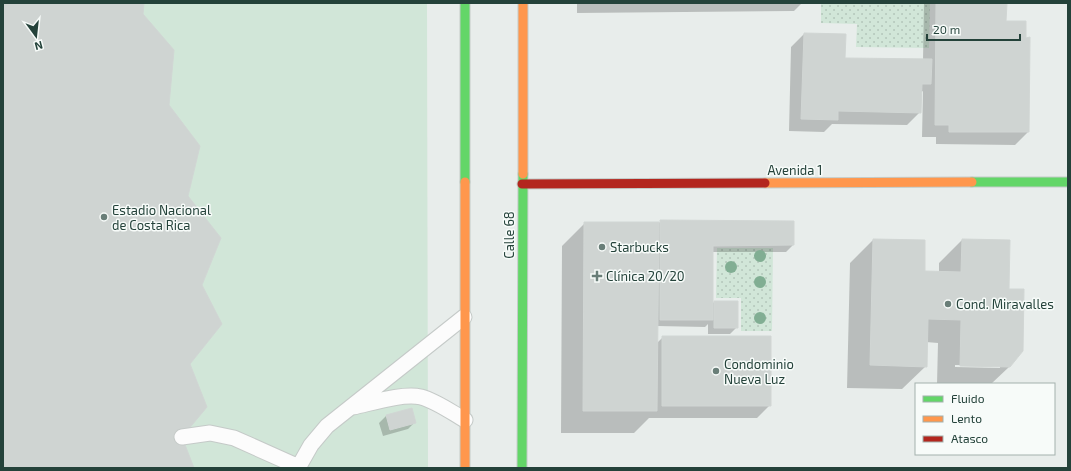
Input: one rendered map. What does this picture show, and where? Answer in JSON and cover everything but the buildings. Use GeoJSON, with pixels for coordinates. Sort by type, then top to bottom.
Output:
{"type":"FeatureCollection","features":[{"type":"Feature","properties":{"kind":"main road"},"geometry":{"type":"LineString","coordinates":[[465,3],[465,468]]}},
{"type":"Feature","properties":{"kind":"main road","name":"Calle 68"},"geometry":{"type":"LineString","coordinates":[[522,468],[523,3]]}},
{"type":"Feature","properties":{"kind":"main road","name":"Avenida 1"},"geometry":{"type":"LineString","coordinates":[[522,184],[1068,182]]}},
{"type":"Feature","properties":{"kind":"lane"},"geometry":{"type":"LineString","coordinates":[[182,437],[210,433],[234,438],[299,467],[311,445],[327,426],[464,317]]}},
{"type":"Feature","properties":{"kind":"lane"},"geometry":{"type":"LineString","coordinates":[[348,408],[396,398],[420,397],[443,407],[464,420]]}},
{"type":"Feature","properties":{"kind":"green space"},"geometry":{"type":"Polygon","coordinates":[[[3,3],[427,3],[428,468],[3,468],[3,3]]]}},
{"type":"Feature","properties":{"kind":"green space"},"geometry":{"type":"Polygon","coordinates":[[[821,3],[930,3],[929,48],[856,47],[857,24],[821,23],[821,3]]]}},
{"type":"Feature","properties":{"kind":"green space"},"geometry":{"type":"Polygon","coordinates":[[[717,248],[773,248],[772,331],[741,331],[741,298],[716,298],[717,248]]]}},
{"type":"Feature","properties":{"kind":"traffic: fast"},"geometry":{"type":"LineString","coordinates":[[465,3],[465,182]]}},
{"type":"Feature","properties":{"kind":"traffic: fast"},"geometry":{"type":"LineString","coordinates":[[522,468],[523,174]]}},
{"type":"Feature","properties":{"kind":"traffic: fast"},"geometry":{"type":"LineString","coordinates":[[972,182],[1068,182]]}},
{"type":"Feature","properties":{"kind":"traffic: slow"},"geometry":{"type":"LineString","coordinates":[[523,3],[523,174]]}},
{"type":"Feature","properties":{"kind":"traffic: slow"},"geometry":{"type":"LineString","coordinates":[[465,182],[465,468]]}},
{"type":"Feature","properties":{"kind":"traffic: slow"},"geometry":{"type":"LineString","coordinates":[[765,183],[972,182]]}},
{"type":"Feature","properties":{"kind":"traffic: jam"},"geometry":{"type":"LineString","coordinates":[[522,184],[765,183]]}},
{"type":"Feature","properties":{"kind":"place","name":"Estadio Nacional de Costa Rica"},"geometry":{"type":"Point","coordinates":[104,217]}},
{"type":"Feature","properties":{"kind":"place","name":"Starbucks"},"geometry":{"type":"Point","coordinates":[602,247]}},
{"type":"Feature","properties":{"kind":"place","name":"Clínica 20/20"},"geometry":{"type":"Point","coordinates":[597,276]}},
{"type":"Feature","properties":{"kind":"place","name":"Cond. Miravalles"},"geometry":{"type":"Point","coordinates":[948,304]}},
{"type":"Feature","properties":{"kind":"place","name":"Condominio Nueva Luz"},"geometry":{"type":"Point","coordinates":[716,371]}}]}
